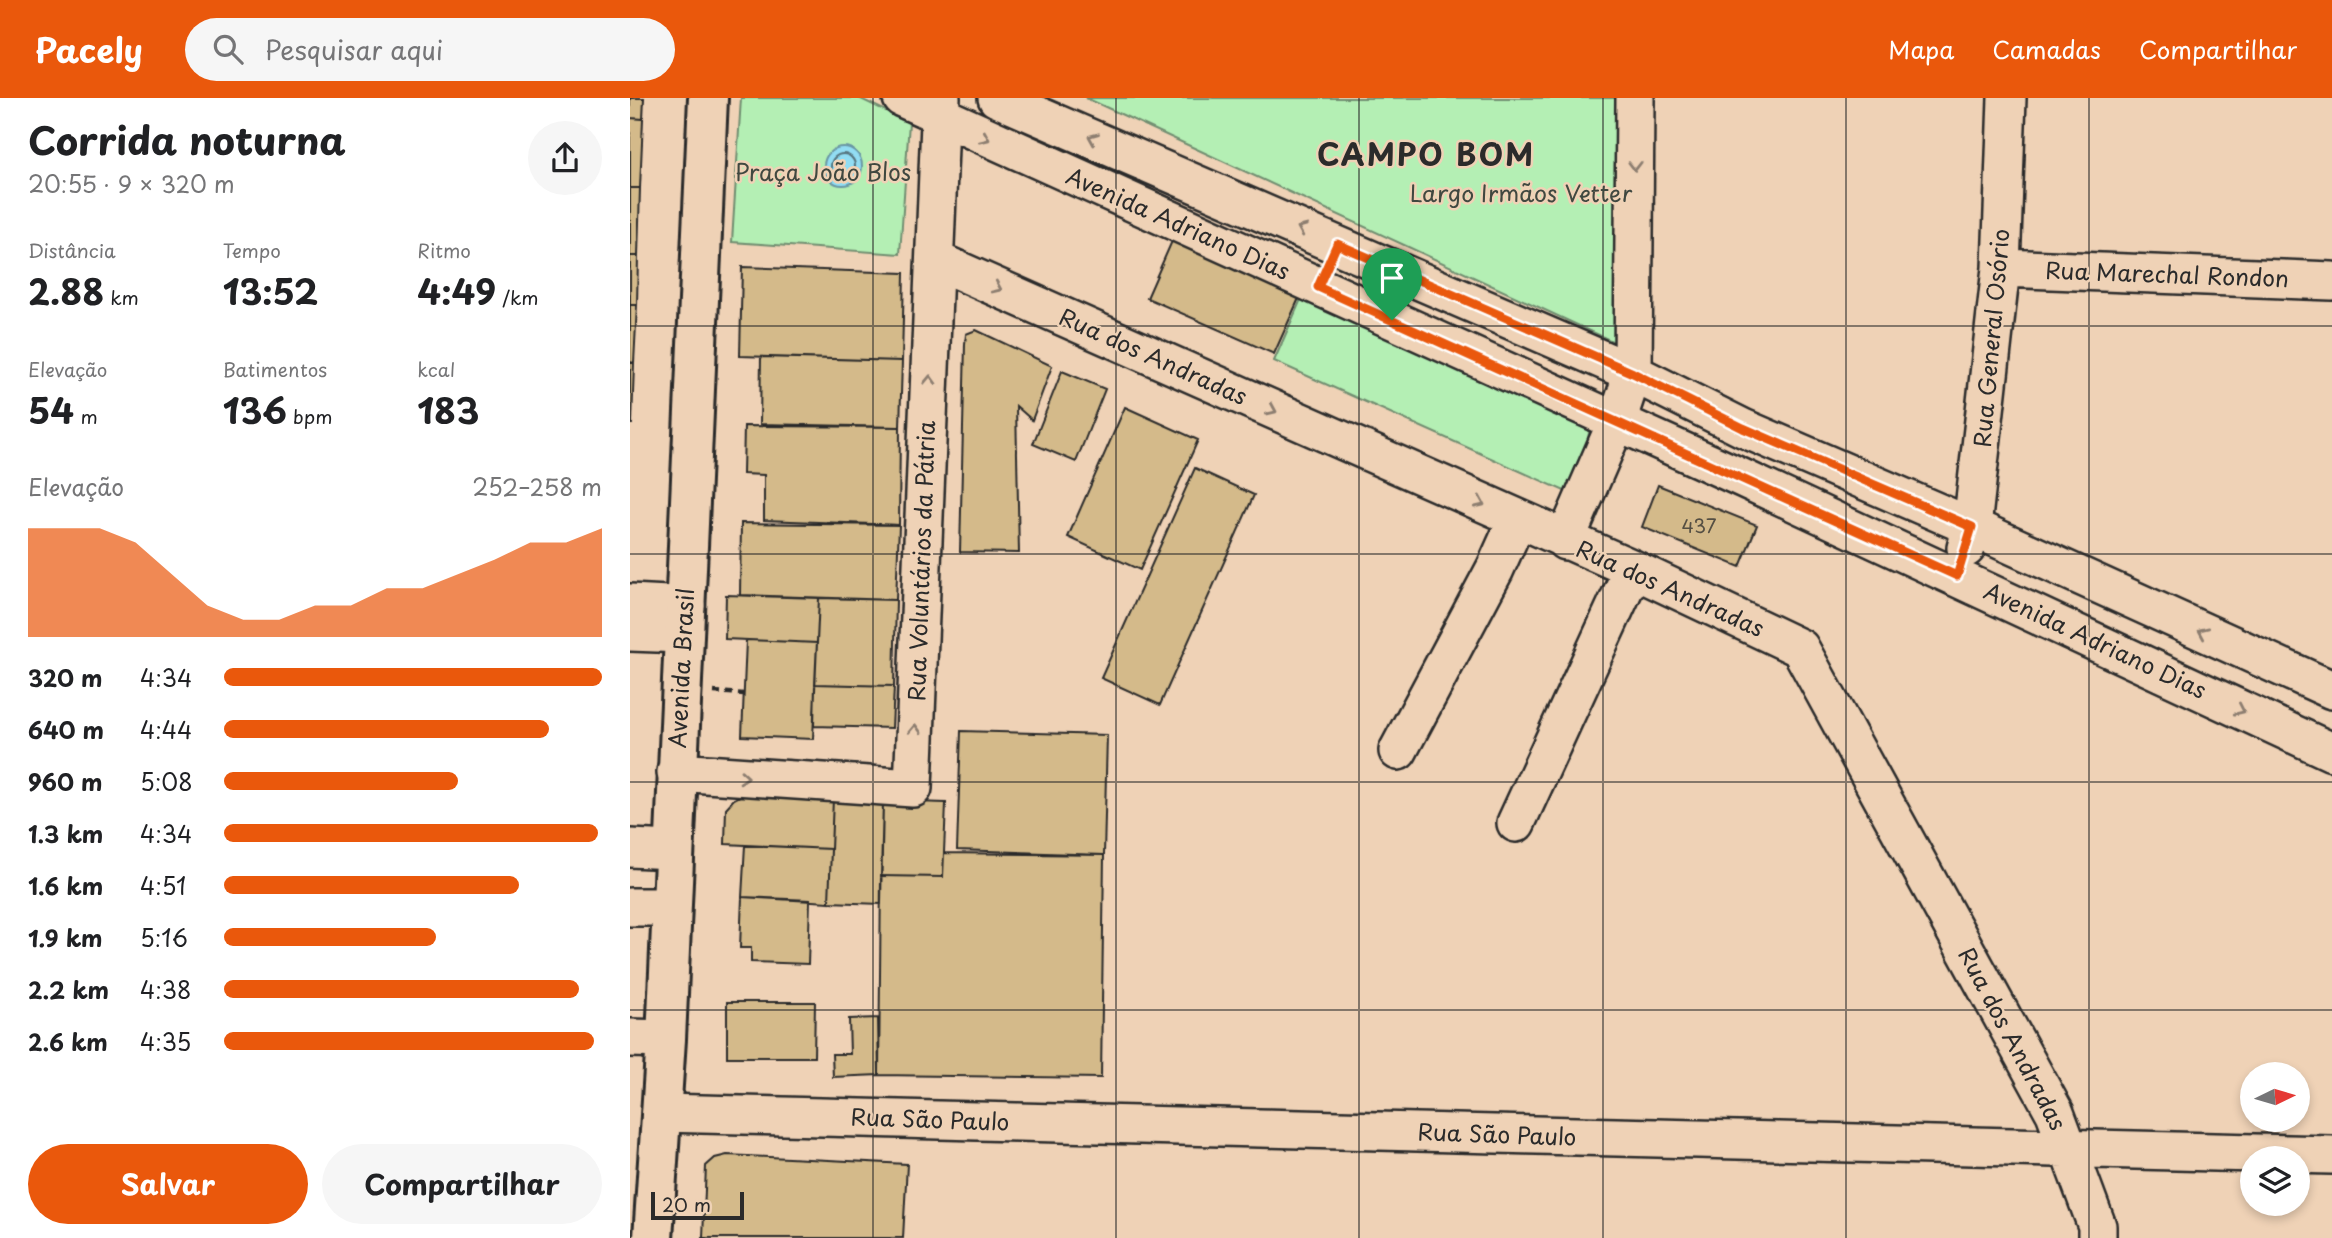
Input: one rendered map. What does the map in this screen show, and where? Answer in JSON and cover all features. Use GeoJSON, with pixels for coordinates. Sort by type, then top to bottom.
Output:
{"type":"FeatureCollection","features":[{"type":"Feature","properties":{"kind":"main road","name":"Avenida Brasil"},"geometry":{"type":"LineString","coordinates":[[653,1238],[661,1113],[648,1039],[671,907],[708,98]]}},
{"type":"Feature","properties":{"kind":"street","name":"Avenida Adriano Dias"},"geometry":{"type":"LineString","coordinates":[[902,98],[940,108],[1318,287],[1957,576],[2332,752]]}},
{"type":"Feature","properties":{"kind":"street","name":"Avenida Adriano Dias"},"geometry":{"type":"LineString","coordinates":[[997,98],[1633,373],[1743,428],[1972,527],[2332,690]]}},
{"type":"Feature","properties":{"kind":"street"},"geometry":{"type":"LineString","coordinates":[[1564,541],[1617,421],[1633,373],[1635,98]]}},
{"type":"Feature","properties":{"kind":"street","name":"Rua General Osório"},"geometry":{"type":"LineString","coordinates":[[1957,576],[1972,527],[2001,268],[2007,98]]}},
{"type":"Feature","properties":{"kind":"street","name":"Rua Voluntários da Pátria"},"geometry":{"type":"LineString","coordinates":[[676,772],[913,788],[940,108]]}},
{"type":"Feature","properties":{"kind":"street"},"geometry":{"type":"LineString","coordinates":[[1318,287],[1337,244]]}},
{"type":"Feature","properties":{"kind":"street","name":"Rua dos Andradas"},"geometry":{"type":"LineString","coordinates":[[935,260],[1564,541],[1633,569],[1800,648],[2055,1113],[2097,1226],[2097,1238]]}},
{"type":"Feature","properties":{"kind":"street","name":"Rua Marechal Rondon"},"geometry":{"type":"LineString","coordinates":[[2001,268],[2332,281]]}},
{"type":"Feature","properties":{"kind":"street"},"geometry":{"type":"LineString","coordinates":[[1398,751],[1495,569],[1517,520]]}},
{"type":"Feature","properties":{"kind":"street"},"geometry":{"type":"LineString","coordinates":[[1516,823],[1633,569]]}},
{"type":"Feature","properties":{"kind":"street"},"geometry":{"type":"LineString","coordinates":[[630,603],[685,620]]}},
{"type":"Feature","properties":{"kind":"street"},"geometry":{"type":"LineString","coordinates":[[630,632],[685,620]]}},
{"type":"Feature","properties":{"kind":"street"},"geometry":{"type":"LineString","coordinates":[[630,848],[673,850]]}},
{"type":"Feature","properties":{"kind":"street"},"geometry":{"type":"LineString","coordinates":[[630,908],[671,907]]}},
{"type":"Feature","properties":{"kind":"street","name":"Rua São Paulo"},"geometry":{"type":"LineString","coordinates":[[661,1113],[2332,1155]]}},
{"type":"Feature","properties":{"kind":"path"},"geometry":{"type":"LineString","coordinates":[[714,692],[744,694]]}},
{"type":"Feature","properties":{"kind":"green space","name":"Praça João Blos"},"geometry":{"type":"Polygon","coordinates":[[[741,98],[859,98],[909,122],[900,254],[732,242],[741,98]]]}},
{"type":"Feature","properties":{"kind":"green space","name":"Largo Irmãos Vetter"},"geometry":{"type":"Polygon","coordinates":[[[1086,98],[1618,98],[1615,342],[1614,342],[1086,98]]]}},
{"type":"Feature","properties":{"kind":"green space"},"geometry":{"type":"Polygon","coordinates":[[[1305,290],[1591,421],[1578,497],[1274,361],[1305,290]]]}},
{"type":"Feature","properties":{"kind":"water"},"geometry":{"type":"Polygon","coordinates":[[[843,147],[856,153],[862,166],[856,179],[843,185],[830,179],[824,166],[830,153],[843,147]]]}},
{"type":"Feature","properties":{"kind":"building"},"geometry":{"type":"Polygon","coordinates":[[[630,98],[644,98],[643,119],[630,118],[630,98]]]}},
{"type":"Feature","properties":{"kind":"building"},"geometry":{"type":"Polygon","coordinates":[[[630,118],[643,119],[640,188],[630,188],[630,118]]]}},
{"type":"Feature","properties":{"kind":"building"},"geometry":{"type":"Polygon","coordinates":[[[630,188],[640,188],[638,256],[630,256],[630,188]]]}},
{"type":"Feature","properties":{"kind":"building"},"geometry":{"type":"Polygon","coordinates":[[[1172,241],[1300,296],[1274,354],[1147,298],[1172,241]]]}},
{"type":"Feature","properties":{"kind":"building"},"geometry":{"type":"Polygon","coordinates":[[[630,256],[638,256],[637,305],[630,305],[630,256]]]}},
{"type":"Feature","properties":{"kind":"building"},"geometry":{"type":"Polygon","coordinates":[[[742,267],[904,273],[902,361],[740,356],[742,267]]]}},
{"type":"Feature","properties":{"kind":"building"},"geometry":{"type":"Polygon","coordinates":[[[630,305],[637,305],[634,363],[630,362],[630,305]]]}},
{"type":"Feature","properties":{"kind":"building"},"geometry":{"type":"Polygon","coordinates":[[[976,330],[1052,366],[1032,420],[1016,406],[1019,553],[960,552],[965,344],[966,334],[976,330]]]}},
{"type":"Feature","properties":{"kind":"building"},"geometry":{"type":"Polygon","coordinates":[[[761,357],[902,361],[900,427],[760,424],[761,357]]]}},
{"type":"Feature","properties":{"kind":"building"},"geometry":{"type":"Polygon","coordinates":[[[630,362],[634,363],[632,424],[630,424],[630,362]]]}},
{"type":"Feature","properties":{"kind":"building"},"geometry":{"type":"Polygon","coordinates":[[[1062,371],[1105,389],[1076,462],[1033,444],[1062,371]]]}},
{"type":"Feature","properties":{"kind":"building"},"geometry":{"type":"Polygon","coordinates":[[[1125,407],[1198,440],[1140,570],[1068,537],[1125,407]]]}},
{"type":"Feature","properties":{"kind":"building"},"geometry":{"type":"Polygon","coordinates":[[[744,426],[900,427],[899,525],[764,520],[764,475],[743,474],[744,426]]]}},
{"type":"Feature","properties":{"kind":"building"},"geometry":{"type":"Polygon","coordinates":[[[1195,468],[1254,495],[1160,705],[1101,678],[1195,468]]]}},
{"type":"Feature","properties":{"kind":"building"},"geometry":{"type":"Polygon","coordinates":[[[1658,485],[1757,525],[1740,567],[1642,527],[1658,485]]]}},
{"type":"Feature","properties":{"kind":"building"},"geometry":{"type":"Polygon","coordinates":[[[741,523],[899,525],[896,600],[740,595],[741,523]]]}},
{"type":"Feature","properties":{"kind":"building"},"geometry":{"type":"Polygon","coordinates":[[[726,595],[819,598],[817,643],[725,639],[726,595]]]}},
{"type":"Feature","properties":{"kind":"building"},"geometry":{"type":"Polygon","coordinates":[[[819,598],[896,600],[894,686],[815,684],[819,598]]]}},
{"type":"Feature","properties":{"kind":"building"},"geometry":{"type":"Polygon","coordinates":[[[746,640],[817,643],[813,739],[742,736],[746,640]]]}},
{"type":"Feature","properties":{"kind":"building"},"geometry":{"type":"Polygon","coordinates":[[[815,684],[894,686],[892,728],[814,726],[815,684]]]}},
{"type":"Feature","properties":{"kind":"building"},"geometry":{"type":"Polygon","coordinates":[[[961,731],[1107,735],[1104,855],[957,850],[961,731]]]}},
{"type":"Feature","properties":{"kind":"building"},"geometry":{"type":"Polygon","coordinates":[[[744,794],[833,798],[831,849],[725,844],[726,808],[734,799],[744,794]]]}},
{"type":"Feature","properties":{"kind":"building"},"geometry":{"type":"Polygon","coordinates":[[[833,798],[883,801],[881,904],[829,902],[833,798]]]}},
{"type":"Feature","properties":{"kind":"building"},"geometry":{"type":"Polygon","coordinates":[[[883,801],[946,803],[943,877],[881,876],[883,801]]]}},
{"type":"Feature","properties":{"kind":"building"},"geometry":{"type":"Polygon","coordinates":[[[745,845],[831,849],[829,902],[742,897],[745,845]]]}},
{"type":"Feature","properties":{"kind":"building"},"geometry":{"type":"Polygon","coordinates":[[[944,853],[1104,855],[1101,1078],[879,1075],[881,876],[943,877],[944,853]]]}},
{"type":"Feature","properties":{"kind":"building"},"geometry":{"type":"Polygon","coordinates":[[[742,897],[810,900],[808,964],[751,962],[751,948],[740,948],[742,897]]]}},
{"type":"Feature","properties":{"kind":"building"},"geometry":{"type":"Polygon","coordinates":[[[727,1002],[815,1002],[814,1057],[727,1057],[727,1002]]]}},
{"type":"Feature","properties":{"kind":"building"},"geometry":{"type":"Polygon","coordinates":[[[878,1018],[879,1075],[833,1077],[832,1054],[850,1054],[849,1019],[878,1018]]]}},
{"type":"Feature","properties":{"kind":"building"},"geometry":{"type":"Polygon","coordinates":[[[727,1155],[907,1164],[903,1238],[703,1238],[706,1166],[715,1158],[727,1155]]]}},
{"type":"Feature","properties":{"kind":"district","name":"CAMPO BOM"},"geometry":{"type":"Point","coordinates":[1426,156]}},
{"type":"Feature","properties":{"kind":"route"},"geometry":{"type":"LineString","coordinates":[[1337,244],[1633,373],[1743,428],[1972,527],[1957,576],[1617,421],[1392,320],[1318,287],[1337,244]]}}]}
